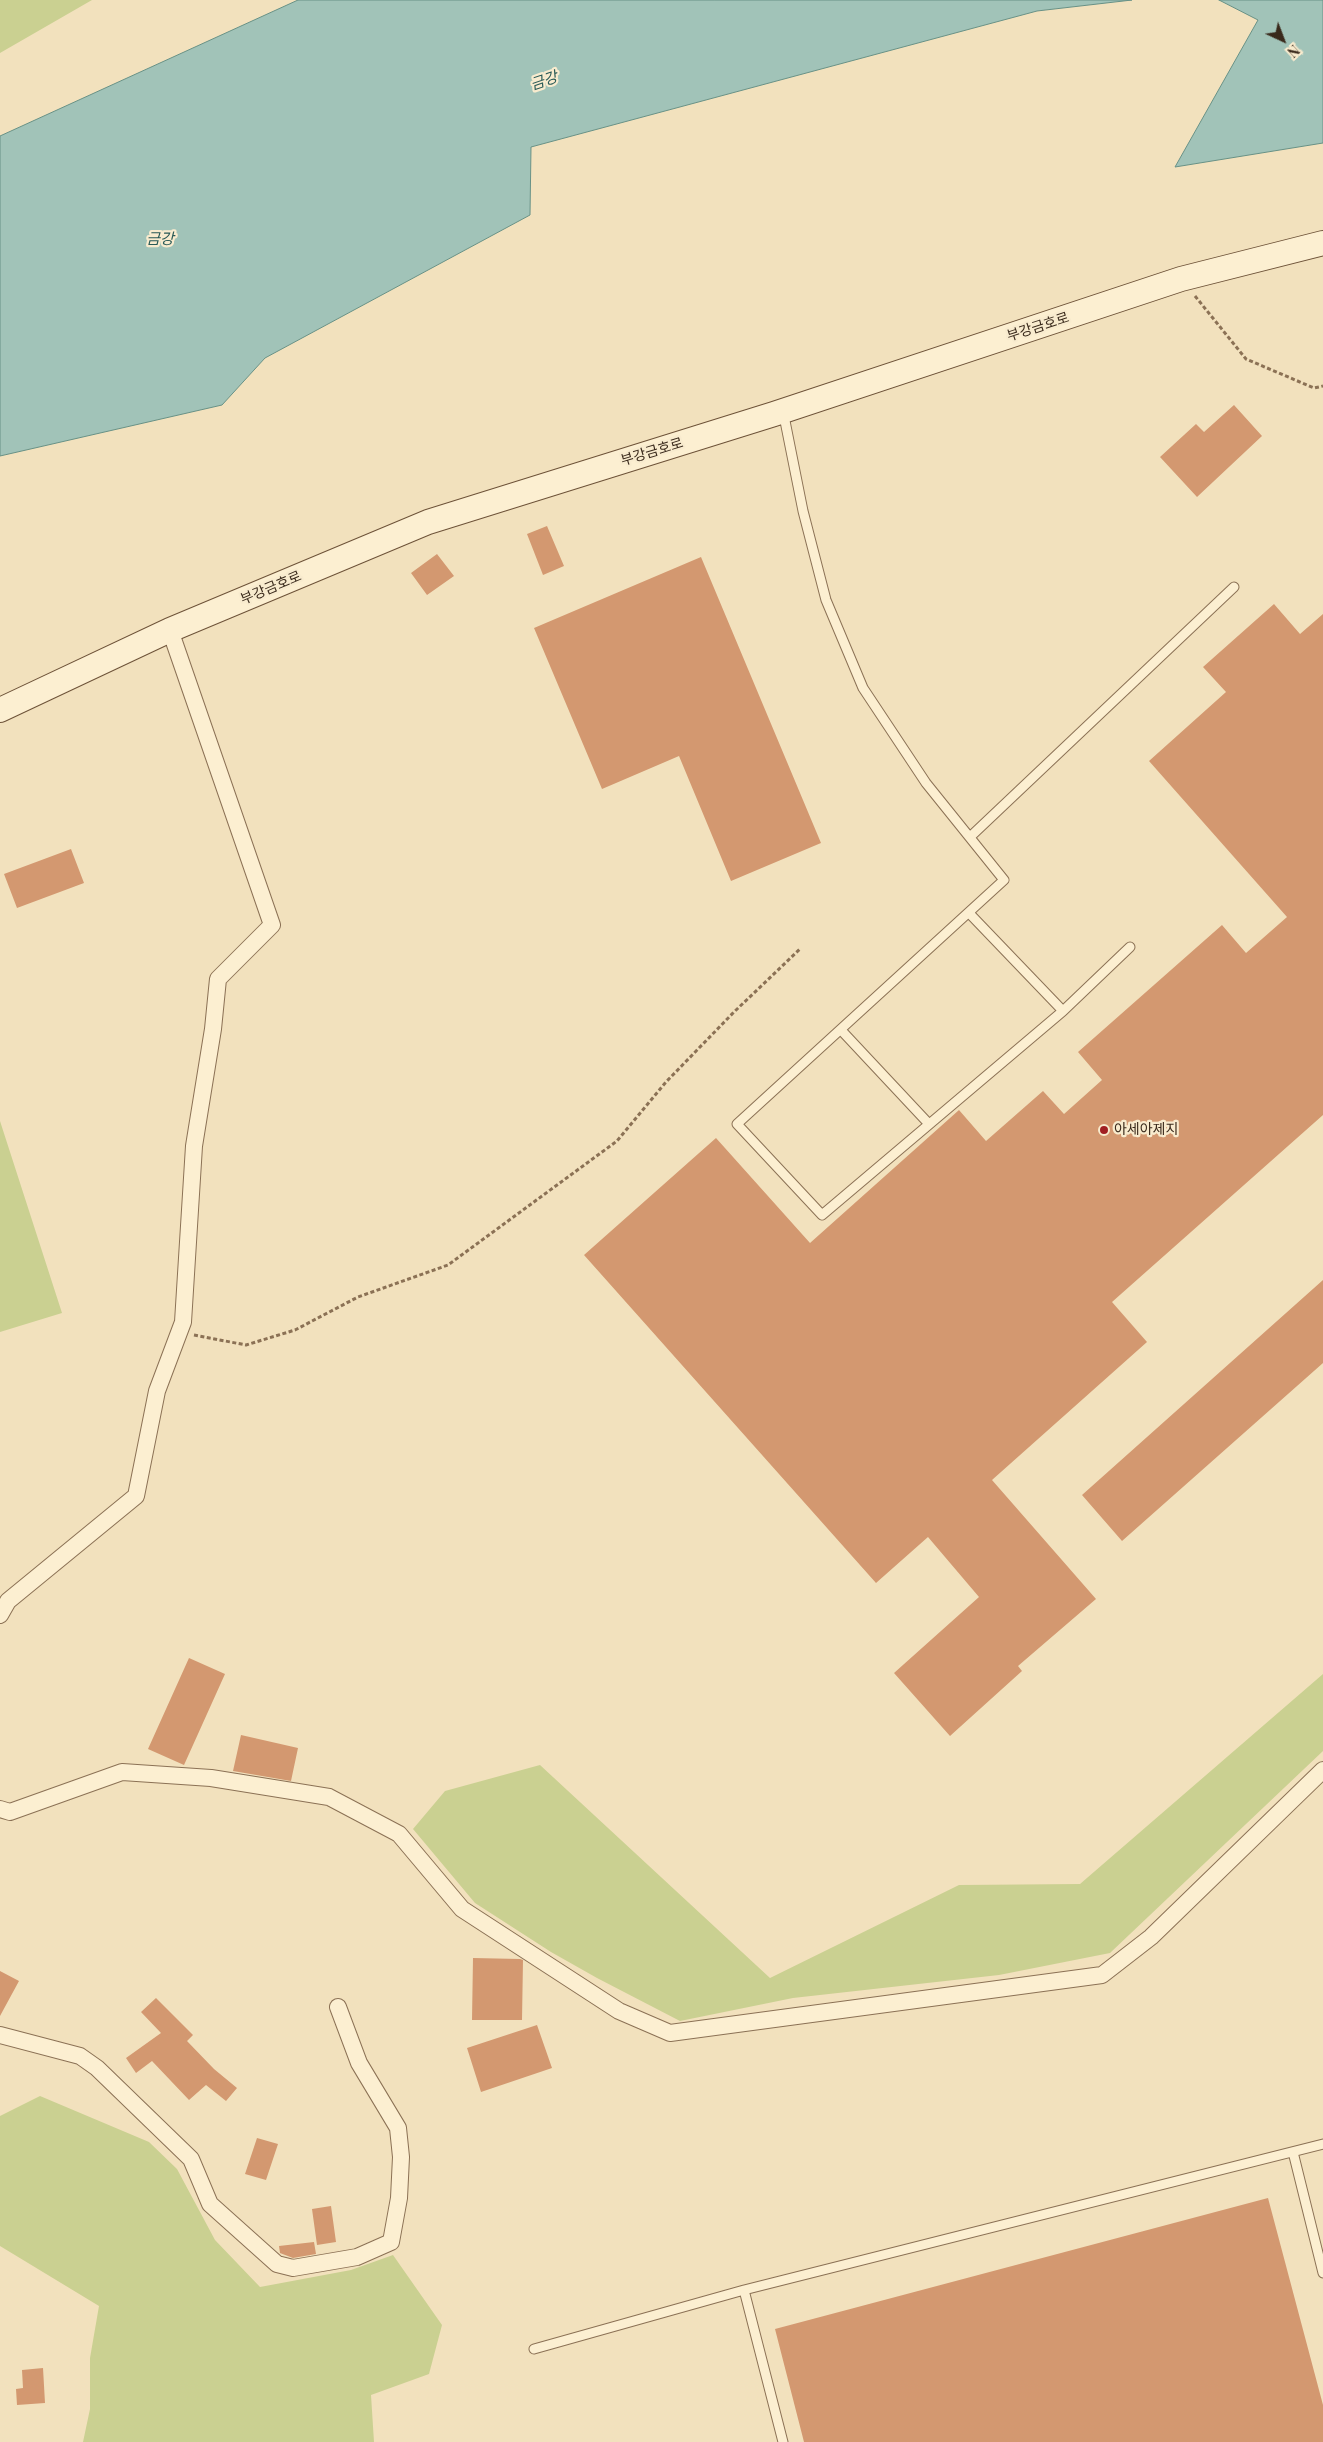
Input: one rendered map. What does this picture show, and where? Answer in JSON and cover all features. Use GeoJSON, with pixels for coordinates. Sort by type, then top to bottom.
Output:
{"type":"FeatureCollection","features":[{"type":"Feature","properties":{"kind":"street","name":"부강금호로"},"geometry":{"type":"LineString","coordinates":[[0,710],[170,630],[428,522],[783,410],[1181,279],[1323,243]]}},
{"type":"Feature","properties":{"kind":"street"},"geometry":{"type":"LineString","coordinates":[[0,1614],[8,1601],[136,1496],[157,1391],[183,1322],[194,1146],[213,1029],[218,979],[272,925],[170,630]]}},
{"type":"Feature","properties":{"kind":"street"},"geometry":{"type":"LineString","coordinates":[[0,1809],[10,1812],[122,1772],[211,1778],[329,1797],[399,1834],[462,1909],[619,2011],[670,2032],[1102,1975],[1151,1937],[1323,1770]]}},
{"type":"Feature","properties":{"kind":"street"},"geometry":{"type":"LineString","coordinates":[[0,2035],[80,2056],[97,2068],[191,2159],[210,2204],[277,2264],[293,2268],[357,2257],[391,2242],[399,2198],[401,2157],[398,2128],[359,2063],[338,2007]]}},
{"type":"Feature","properties":{"kind":"lane"},"geometry":{"type":"LineString","coordinates":[[783,410],[803,511],[826,600],[863,688],[926,783],[1004,880],[737,1124],[822,1215],[1063,1011],[1130,947]]}},
{"type":"Feature","properties":{"kind":"lane"},"geometry":{"type":"LineString","coordinates":[[970,837],[1234,587]]}},
{"type":"Feature","properties":{"kind":"lane"},"geometry":{"type":"LineString","coordinates":[[968,912],[1063,1011]]}},
{"type":"Feature","properties":{"kind":"lane"},"geometry":{"type":"LineString","coordinates":[[841,1030],[929,1124]]}},
{"type":"Feature","properties":{"kind":"lane"},"geometry":{"type":"LineString","coordinates":[[534,2349],[744,2290],[1323,2144]]}},
{"type":"Feature","properties":{"kind":"lane"},"geometry":{"type":"LineString","coordinates":[[1293,2152],[1323,2273]]}},
{"type":"Feature","properties":{"kind":"lane"},"geometry":{"type":"LineString","coordinates":[[744,2290],[783,2442]]}},
{"type":"Feature","properties":{"kind":"path"},"geometry":{"type":"LineString","coordinates":[[1181,279],[1246,359],[1314,388],[1323,386]]}},
{"type":"Feature","properties":{"kind":"path"},"geometry":{"type":"LineString","coordinates":[[179,1332],[246,1345],[295,1330],[358,1297],[448,1265],[617,1141],[666,1082],[734,1012],[801,948]]}},
{"type":"Feature","properties":{"kind":"green space"},"geometry":{"type":"Polygon","coordinates":[[[0,0],[92,0],[0,53],[0,0]]]}},
{"type":"Feature","properties":{"kind":"green space"},"geometry":{"type":"Polygon","coordinates":[[[0,1121],[62,1313],[0,1332],[0,1121]]]}},
{"type":"Feature","properties":{"kind":"green space"},"geometry":{"type":"Polygon","coordinates":[[[1323,1674],[1323,1751],[1110,1953],[999,1975],[793,1998],[680,2021],[551,1952],[475,1903],[413,1829],[445,1791],[540,1765],[770,1978],[959,1885],[1080,1884],[1323,1674]]]}},
{"type":"Feature","properties":{"kind":"green space"},"geometry":{"type":"Polygon","coordinates":[[[40,2096],[149,2142],[177,2169],[215,2240],[260,2287],[351,2270],[393,2255],[442,2325],[429,2374],[371,2395],[374,2442],[83,2442],[90,2409],[90,2358],[99,2306],[0,2246],[0,2116],[40,2096]]]}},
{"type":"Feature","properties":{"kind":"water","name":"금강"},"geometry":{"type":"Polygon","coordinates":[[[298,0],[1132,0],[1037,11],[531,147],[530,215],[265,358],[222,405],[0,456],[0,136],[298,0]]]}},
{"type":"Feature","properties":{"kind":"water"},"geometry":{"type":"Polygon","coordinates":[[[1219,0],[1323,0],[1323,143],[1175,167],[1258,20],[1219,0]]]}},
{"type":"Feature","properties":{"kind":"building"},"geometry":{"type":"Polygon","coordinates":[[[1234,405],[1262,436],[1197,497],[1160,457],[1196,424],[1204,432],[1234,405]]]}},
{"type":"Feature","properties":{"kind":"building"},"geometry":{"type":"Polygon","coordinates":[[[547,526],[564,566],[543,575],[527,534],[547,526]]]}},
{"type":"Feature","properties":{"kind":"building"},"geometry":{"type":"Polygon","coordinates":[[[437,554],[454,576],[427,595],[411,573],[437,554]]]}},
{"type":"Feature","properties":{"kind":"building"},"geometry":{"type":"Polygon","coordinates":[[[701,557],[821,843],[731,881],[679,756],[602,789],[534,628],[701,557]]]}},
{"type":"Feature","properties":{"kind":"building"},"geometry":{"type":"Polygon","coordinates":[[[1274,604],[1300,634],[1323,614],[1323,1115],[1112,1302],[1147,1342],[992,1480],[1096,1599],[1018,1666],[1022,1671],[950,1736],[894,1673],[979,1597],[928,1537],[876,1583],[584,1255],[716,1138],[810,1243],[959,1110],[986,1141],[1043,1091],[1064,1114],[1102,1080],[1078,1052],[1222,925],[1246,953],[1287,917],[1149,761],[1226,692],[1203,667],[1274,604]]]}},
{"type":"Feature","properties":{"kind":"building"},"geometry":{"type":"Polygon","coordinates":[[[71,849],[84,883],[17,908],[4,874],[71,849]]]}},
{"type":"Feature","properties":{"kind":"building"},"geometry":{"type":"Polygon","coordinates":[[[1323,1280],[1323,1363],[1122,1541],[1082,1495],[1323,1280]]]}},
{"type":"Feature","properties":{"kind":"building"},"geometry":{"type":"Polygon","coordinates":[[[189,1658],[225,1674],[184,1765],[148,1749],[189,1658]]]}},
{"type":"Feature","properties":{"kind":"building"},"geometry":{"type":"Polygon","coordinates":[[[241,1735],[298,1748],[291,1781],[233,1771],[241,1735]]]}},
{"type":"Feature","properties":{"kind":"building"},"geometry":{"type":"Polygon","coordinates":[[[473,1958],[523,1960],[522,2020],[472,2020],[473,1958]]]}},
{"type":"Feature","properties":{"kind":"building"},"geometry":{"type":"Polygon","coordinates":[[[0,1971],[19,1981],[0,2016],[0,1971]]]}},
{"type":"Feature","properties":{"kind":"building"},"geometry":{"type":"Polygon","coordinates":[[[156,1998],[193,2035],[187,2041],[214,2069],[237,2088],[226,2101],[206,2085],[189,2100],[152,2061],[136,2073],[126,2058],[161,2033],[141,2012],[156,1998]]]}},
{"type":"Feature","properties":{"kind":"building"},"geometry":{"type":"Polygon","coordinates":[[[537,2025],[552,2068],[481,2092],[467,2048],[537,2025]]]}},
{"type":"Feature","properties":{"kind":"building"},"geometry":{"type":"Polygon","coordinates":[[[257,2138],[278,2144],[266,2180],[245,2174],[257,2138]]]}},
{"type":"Feature","properties":{"kind":"building"},"geometry":{"type":"Polygon","coordinates":[[[1268,2198],[1323,2405],[1323,2442],[804,2442],[775,2329],[1268,2198]]]}},
{"type":"Feature","properties":{"kind":"building"},"geometry":{"type":"Polygon","coordinates":[[[331,2206],[336,2242],[317,2245],[312,2209],[331,2206]]]}},
{"type":"Feature","properties":{"kind":"building"},"geometry":{"type":"Polygon","coordinates":[[[314,2242],[316,2254],[293,2258],[280,2253],[279,2246],[314,2242]]]}},
{"type":"Feature","properties":{"kind":"building"},"geometry":{"type":"Polygon","coordinates":[[[43,2368],[45,2403],[17,2405],[16,2389],[23,2388],[22,2370],[43,2368]]]}},
{"type":"Feature","properties":{"kind":"place","name":"아세아제지"},"geometry":{"type":"Point","coordinates":[1104,1130]}}]}
